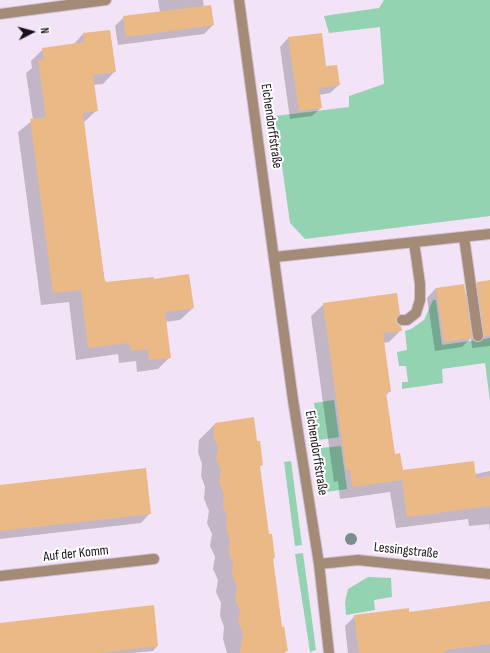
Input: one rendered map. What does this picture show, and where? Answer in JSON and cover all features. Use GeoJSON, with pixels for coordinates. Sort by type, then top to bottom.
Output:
{"type":"FeatureCollection","features":[{"type":"Feature","properties":{"kind":"street"},"geometry":{"type":"LineString","coordinates":[[0,14],[106,0]]}},
{"type":"Feature","properties":{"kind":"street","name":"Eichendorffstraße"},"geometry":{"type":"LineString","coordinates":[[239,0],[275,257],[293,400],[319,564],[329,653]]}},
{"type":"Feature","properties":{"kind":"street"},"geometry":{"type":"LineString","coordinates":[[275,257],[490,234]]}},
{"type":"Feature","properties":{"kind":"street"},"geometry":{"type":"LineString","coordinates":[[464,237],[478,336]]}},
{"type":"Feature","properties":{"kind":"street"},"geometry":{"type":"LineString","coordinates":[[402,320],[407,320],[416,313],[420,300],[420,284],[414,242]]}},
{"type":"Feature","properties":{"kind":"street","name":"Auf der Komm"},"geometry":{"type":"LineString","coordinates":[[0,576],[154,559]]}},
{"type":"Feature","properties":{"kind":"street","name":"Lessingstraße"},"geometry":{"type":"LineString","coordinates":[[319,564],[358,560],[490,574]]}},
{"type":"Feature","properties":{"kind":"green space"},"geometry":{"type":"Polygon","coordinates":[[[384,0],[490,0],[490,216],[305,239],[290,223],[275,116],[349,107],[349,96],[384,84],[380,27],[329,33],[324,16],[379,8],[384,0]]]}},
{"type":"Feature","properties":{"kind":"green space"},"geometry":{"type":"Polygon","coordinates":[[[433,300],[436,300],[442,345],[490,338],[490,401],[485,363],[442,369],[443,383],[402,389],[402,382],[408,382],[406,366],[399,366],[397,352],[407,350],[405,331],[411,329],[424,320],[433,300]]]}},
{"type":"Feature","properties":{"kind":"green space"},"geometry":{"type":"Polygon","coordinates":[[[334,400],[339,437],[319,440],[314,403],[334,400]]]}},
{"type":"Feature","properties":{"kind":"green space"},"geometry":{"type":"Polygon","coordinates":[[[341,446],[347,489],[326,492],[320,448],[341,446]]]}},
{"type":"Feature","properties":{"kind":"green space"},"geometry":{"type":"Polygon","coordinates":[[[291,461],[302,545],[295,546],[284,462],[291,461]]]}},
{"type":"Feature","properties":{"kind":"green space"},"geometry":{"type":"Polygon","coordinates":[[[303,553],[316,650],[310,652],[295,554],[303,553]]]}},
{"type":"Feature","properties":{"kind":"green space"},"geometry":{"type":"Polygon","coordinates":[[[368,577],[391,578],[392,597],[374,600],[375,610],[346,615],[345,602],[348,589],[368,577]]]}},
{"type":"Feature","properties":{"kind":"building"},"geometry":{"type":"Polygon","coordinates":[[[211,5],[214,25],[126,37],[123,16],[211,5]]]}},
{"type":"Feature","properties":{"kind":"building"},"geometry":{"type":"Polygon","coordinates":[[[110,30],[116,72],[93,75],[98,111],[83,113],[104,278],[106,282],[154,277],[154,279],[189,274],[194,308],[165,312],[171,358],[149,360],[148,349],[131,351],[129,343],[88,348],[81,290],[53,293],[30,119],[46,117],[38,60],[44,59],[42,48],[84,42],[83,33],[110,30]]]}},
{"type":"Feature","properties":{"kind":"building"},"geometry":{"type":"Polygon","coordinates":[[[322,33],[326,66],[337,65],[340,85],[319,88],[322,108],[299,111],[288,37],[322,33]]]}},
{"type":"Feature","properties":{"kind":"building"},"geometry":{"type":"Polygon","coordinates":[[[490,280],[490,336],[484,336],[477,282],[490,280]]]}},
{"type":"Feature","properties":{"kind":"building"},"geometry":{"type":"Polygon","coordinates":[[[464,284],[472,338],[444,342],[436,288],[464,284]]]}},
{"type":"Feature","properties":{"kind":"building"},"geometry":{"type":"Polygon","coordinates":[[[397,293],[400,314],[396,320],[397,324],[401,326],[402,331],[383,333],[391,392],[386,392],[395,454],[400,453],[403,470],[474,461],[476,478],[490,476],[490,506],[407,517],[402,480],[352,487],[350,470],[346,470],[323,303],[397,293]]]}},
{"type":"Feature","properties":{"kind":"building"},"geometry":{"type":"Polygon","coordinates":[[[254,417],[257,441],[260,441],[263,465],[260,466],[269,534],[272,534],[275,558],[273,558],[282,627],[284,626],[288,651],[285,651],[285,653],[240,653],[243,633],[238,622],[240,610],[235,599],[237,587],[232,575],[233,564],[229,552],[230,541],[226,529],[227,517],[223,506],[224,494],[219,482],[221,471],[216,459],[218,448],[213,436],[215,423],[254,417]]]}},
{"type":"Feature","properties":{"kind":"building"},"geometry":{"type":"Polygon","coordinates":[[[146,468],[151,514],[0,531],[0,485],[146,468]]]}},
{"type":"Feature","properties":{"kind":"building"},"geometry":{"type":"Polygon","coordinates":[[[490,601],[490,644],[445,650],[445,653],[359,653],[354,615],[409,608],[409,612],[490,601]]]}},
{"type":"Feature","properties":{"kind":"building"},"geometry":{"type":"Polygon","coordinates":[[[154,605],[158,646],[100,653],[0,653],[0,623],[154,605]]]}}]}
